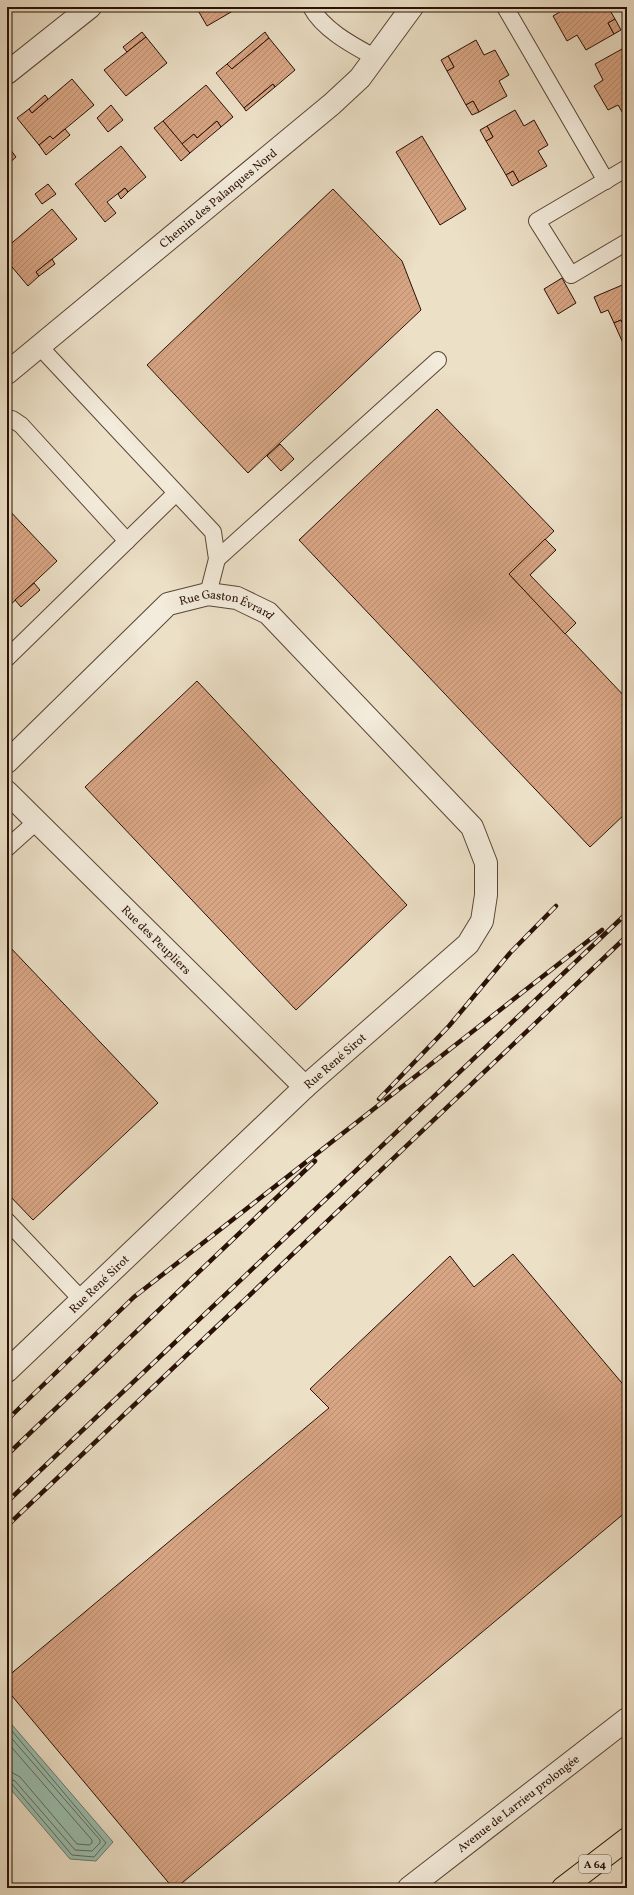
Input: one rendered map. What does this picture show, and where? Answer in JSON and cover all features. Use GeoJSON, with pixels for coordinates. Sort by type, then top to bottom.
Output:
{"type":"FeatureCollection","features":[{"type":"Feature","properties":{"kind":"highway","name":"A 64"},"geometry":{"type":"LineString","coordinates":[[563,1888],[627,1839]]}},
{"type":"Feature","properties":{"kind":"street"},"geometry":{"type":"LineString","coordinates":[[7,72],[90,7]]}},
{"type":"Feature","properties":{"kind":"street","name":"Chemin des Palanques Nord"},"geometry":{"type":"LineString","coordinates":[[7,372],[332,104],[360,78],[412,7]]}},
{"type":"Feature","properties":{"kind":"street","name":"Rue Gaston Évrard"},"geometry":{"type":"LineString","coordinates":[[7,762],[168,604],[208,594],[236,598],[268,613],[370,719]]}},
{"type":"Feature","properties":{"kind":"street","name":"Rue René Sirot"},"geometry":{"type":"LineString","coordinates":[[7,1371],[305,1087],[468,944],[482,921],[486,895],[486,863],[472,827],[370,719]]}},
{"type":"Feature","properties":{"kind":"street","name":"Rue des Peupliers"},"geometry":{"type":"LineString","coordinates":[[7,792],[305,1087]]}},
{"type":"Feature","properties":{"kind":"street","name":"Avenue de Larrieu prolongée"},"geometry":{"type":"LineString","coordinates":[[409,1888],[627,1719]]}},
{"type":"Feature","properties":{"kind":"lane"},"geometry":{"type":"LineString","coordinates":[[311,7],[314,14],[342,39],[376,58]]}},
{"type":"Feature","properties":{"kind":"lane"},"geometry":{"type":"LineString","coordinates":[[505,7],[606,181]]}},
{"type":"Feature","properties":{"kind":"lane"},"geometry":{"type":"LineString","coordinates":[[627,168],[537,221],[571,275],[627,242]]}},
{"type":"Feature","properties":{"kind":"lane"},"geometry":{"type":"LineString","coordinates":[[39,346],[213,532],[217,559],[208,594]]}},
{"type":"Feature","properties":{"kind":"lane"},"geometry":{"type":"LineString","coordinates":[[217,559],[438,360]]}},
{"type":"Feature","properties":{"kind":"lane"},"geometry":{"type":"LineString","coordinates":[[7,420],[12,419],[21,425],[127,541]]}},
{"type":"Feature","properties":{"kind":"lane"},"geometry":{"type":"LineString","coordinates":[[7,658],[176,493]]}},
{"type":"Feature","properties":{"kind":"lane"},"geometry":{"type":"LineString","coordinates":[[7,848],[37,821]]}},
{"type":"Feature","properties":{"kind":"lane"},"geometry":{"type":"LineString","coordinates":[[7,1221],[82,1300]]}},
{"type":"Feature","properties":{"kind":"water"},"geometry":{"type":"Polygon","coordinates":[[[7,1719],[113,1842],[96,1861],[70,1859],[7,1785],[7,1719]]]}},
{"type":"Feature","properties":{"kind":"building"},"geometry":{"type":"Polygon","coordinates":[[[196,7],[237,7],[238,8],[207,26],[196,7]]]}},
{"type":"Feature","properties":{"kind":"building"},"geometry":{"type":"Polygon","coordinates":[[[561,7],[608,7],[615,19],[608,23],[614,34],[586,50],[577,35],[567,41],[553,16],[563,10],[561,7]]]}},
{"type":"Feature","properties":{"kind":"building"},"geometry":{"type":"Polygon","coordinates":[[[615,19],[621,30],[614,34],[608,23],[615,19]]]}},
{"type":"Feature","properties":{"kind":"building"},"geometry":{"type":"Polygon","coordinates":[[[142,32],[146,37],[127,52],[123,47],[142,32]]]}},
{"type":"Feature","properties":{"kind":"building"},"geometry":{"type":"Polygon","coordinates":[[[265,32],[269,38],[232,69],[227,64],[265,32]]]}},
{"type":"Feature","properties":{"kind":"building"},"geometry":{"type":"Polygon","coordinates":[[[146,37],[167,63],[126,96],[104,70],[146,37]]]}},
{"type":"Feature","properties":{"kind":"building"},"geometry":{"type":"Polygon","coordinates":[[[269,38],[295,70],[275,87],[273,84],[244,108],[216,73],[227,64],[232,69],[269,38]]]}},
{"type":"Feature","properties":{"kind":"building"},"geometry":{"type":"Polygon","coordinates":[[[476,40],[484,55],[495,50],[509,75],[499,81],[507,96],[479,112],[473,101],[466,105],[447,71],[454,67],[448,56],[476,40]]]}},
{"type":"Feature","properties":{"kind":"building"},"geometry":{"type":"Polygon","coordinates":[[[622,49],[627,57],[627,120],[618,105],[608,110],[594,86],[603,80],[595,64],[622,49]]]}},
{"type":"Feature","properties":{"kind":"building"},"geometry":{"type":"Polygon","coordinates":[[[448,56],[454,67],[447,71],[441,60],[448,56]]]}},
{"type":"Feature","properties":{"kind":"building"},"geometry":{"type":"Polygon","coordinates":[[[72,79],[94,105],[53,139],[50,136],[39,145],[17,118],[29,109],[32,113],[72,79]]]}},
{"type":"Feature","properties":{"kind":"building"},"geometry":{"type":"Polygon","coordinates":[[[273,84],[275,87],[246,111],[244,108],[273,84]]]}},
{"type":"Feature","properties":{"kind":"building"},"geometry":{"type":"Polygon","coordinates":[[[206,85],[233,117],[221,127],[217,121],[197,138],[194,134],[182,144],[163,121],[206,85]]]}},
{"type":"Feature","properties":{"kind":"building"},"geometry":{"type":"Polygon","coordinates":[[[45,95],[48,99],[32,113],[29,109],[45,95]]]}},
{"type":"Feature","properties":{"kind":"building"},"geometry":{"type":"Polygon","coordinates":[[[473,101],[479,112],[472,115],[466,105],[473,101]]]}},
{"type":"Feature","properties":{"kind":"building"},"geometry":{"type":"Polygon","coordinates":[[[111,105],[123,120],[108,132],[97,118],[111,105]]]}},
{"type":"Feature","properties":{"kind":"building"},"geometry":{"type":"Polygon","coordinates":[[[515,110],[524,126],[534,120],[548,145],[538,151],[547,166],[519,182],[513,171],[506,175],[486,141],[493,137],[487,126],[515,110]]]}},
{"type":"Feature","properties":{"kind":"building"},"geometry":{"type":"Polygon","coordinates":[[[163,121],[190,153],[181,161],[154,128],[163,121]]]}},
{"type":"Feature","properties":{"kind":"building"},"geometry":{"type":"Polygon","coordinates":[[[217,121],[221,127],[190,153],[182,144],[194,134],[197,138],[217,121]]]}},
{"type":"Feature","properties":{"kind":"building"},"geometry":{"type":"Polygon","coordinates":[[[487,126],[493,137],[486,141],[480,130],[487,126]]]}},
{"type":"Feature","properties":{"kind":"building"},"geometry":{"type":"Polygon","coordinates":[[[65,129],[70,135],[46,155],[39,145],[50,136],[53,139],[65,129]]]}},
{"type":"Feature","properties":{"kind":"building"},"geometry":{"type":"Polygon","coordinates":[[[422,136],[466,209],[440,225],[396,152],[422,136]]]}},
{"type":"Feature","properties":{"kind":"building"},"geometry":{"type":"Polygon","coordinates":[[[7,145],[16,157],[7,165],[7,145]]]}},
{"type":"Feature","properties":{"kind":"building"},"geometry":{"type":"Polygon","coordinates":[[[121,146],[146,177],[128,192],[125,188],[107,202],[116,213],[105,222],[75,184],[121,146]]]}},
{"type":"Feature","properties":{"kind":"building"},"geometry":{"type":"Polygon","coordinates":[[[513,171],[519,182],[512,186],[506,175],[513,171]]]}},
{"type":"Feature","properties":{"kind":"building"},"geometry":{"type":"Polygon","coordinates":[[[48,184],[56,194],[42,204],[35,194],[48,184]]]}},
{"type":"Feature","properties":{"kind":"building"},"geometry":{"type":"Polygon","coordinates":[[[125,188],[128,192],[121,199],[118,194],[125,188]]]}},
{"type":"Feature","properties":{"kind":"building"},"geometry":{"type":"Polygon","coordinates":[[[333,189],[402,261],[421,310],[248,473],[147,365],[333,189]]]}},
{"type":"Feature","properties":{"kind":"building"},"geometry":{"type":"Polygon","coordinates":[[[52,209],[77,239],[36,272],[39,276],[28,286],[7,261],[7,247],[52,209]]]}},
{"type":"Feature","properties":{"kind":"building"},"geometry":{"type":"Polygon","coordinates":[[[52,259],[55,264],[39,276],[36,272],[52,259]]]}},
{"type":"Feature","properties":{"kind":"building"},"geometry":{"type":"Polygon","coordinates":[[[562,278],[576,303],[558,314],[544,289],[562,278]]]}},
{"type":"Feature","properties":{"kind":"building"},"geometry":{"type":"Polygon","coordinates":[[[627,283],[627,333],[621,320],[614,323],[608,310],[601,313],[594,297],[627,283]]]}},
{"type":"Feature","properties":{"kind":"building"},"geometry":{"type":"Polygon","coordinates":[[[621,320],[627,333],[627,352],[614,323],[621,320]]]}},
{"type":"Feature","properties":{"kind":"building"},"geometry":{"type":"Polygon","coordinates":[[[437,409],[554,531],[509,574],[627,699],[627,812],[590,847],[299,540],[437,409]]]}},
{"type":"Feature","properties":{"kind":"building"},"geometry":{"type":"Polygon","coordinates":[[[280,444],[294,459],[281,471],[267,456],[280,444]]]}},
{"type":"Feature","properties":{"kind":"building"},"geometry":{"type":"Polygon","coordinates":[[[7,508],[57,561],[7,608],[7,508]]]}},
{"type":"Feature","properties":{"kind":"building"},"geometry":{"type":"Polygon","coordinates":[[[545,539],[556,550],[530,575],[576,623],[565,634],[509,574],[545,539]]]}},
{"type":"Feature","properties":{"kind":"building"},"geometry":{"type":"Polygon","coordinates":[[[34,583],[40,590],[21,607],[15,600],[34,583]]]}},
{"type":"Feature","properties":{"kind":"building"},"geometry":{"type":"Polygon","coordinates":[[[197,681],[407,905],[296,1010],[85,787],[197,681]]]}},
{"type":"Feature","properties":{"kind":"building"},"geometry":{"type":"Polygon","coordinates":[[[7,944],[158,1103],[33,1220],[7,1193],[7,944]]]}},
{"type":"Feature","properties":{"kind":"building"},"geometry":{"type":"Polygon","coordinates":[[[513,1254],[627,1389],[627,1511],[176,1888],[173,1888],[7,1690],[7,1677],[329,1408],[310,1389],[450,1256],[474,1287],[513,1254]]]}},
{"type":"Feature","properties":{"kind":"railway"},"geometry":{"type":"LineString","coordinates":[[379,1099],[449,1026],[510,953],[556,906]]}},
{"type":"Feature","properties":{"kind":"railway"},"geometry":{"type":"LineString","coordinates":[[7,1502],[627,913]]}},
{"type":"Feature","properties":{"kind":"railway"},"geometry":{"type":"LineString","coordinates":[[7,1420],[134,1297],[602,930]]}},
{"type":"Feature","properties":{"kind":"railway"},"geometry":{"type":"LineString","coordinates":[[7,1526],[627,936]]}},
{"type":"Feature","properties":{"kind":"railway"},"geometry":{"type":"LineString","coordinates":[[7,1455],[315,1161]]}}]}
